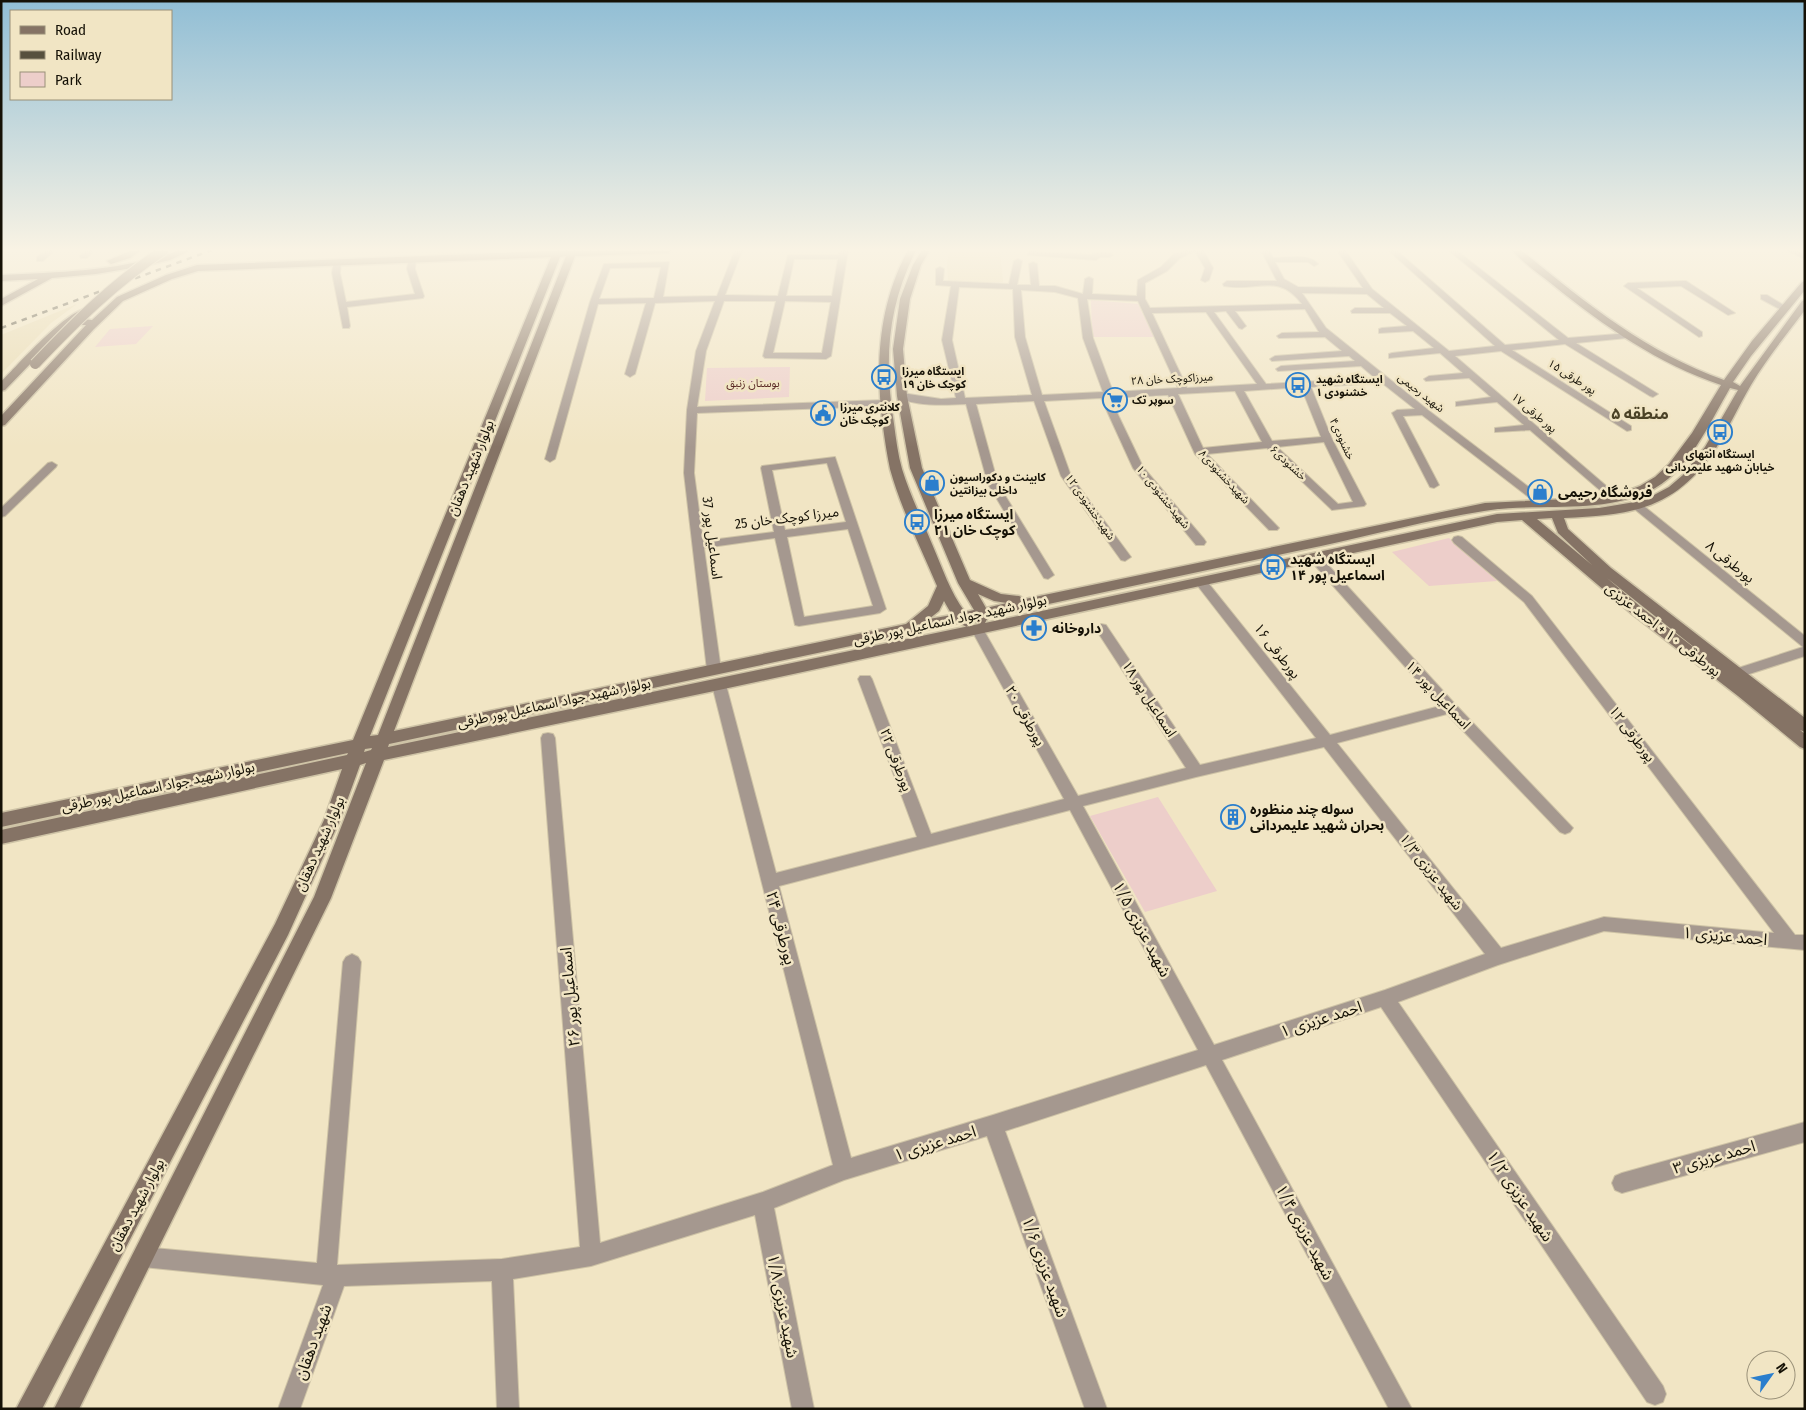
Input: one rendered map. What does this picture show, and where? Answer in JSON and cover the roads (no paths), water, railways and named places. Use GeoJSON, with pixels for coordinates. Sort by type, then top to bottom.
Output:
{"type":"FeatureCollection","features":[{"type":"Feature","properties":{"kind":"main road"},"geometry":{"type":"LineString","coordinates":[[1,388],[60,327],[80,316]]}},
{"type":"Feature","properties":{"kind":"main road"},"geometry":{"type":"LineString","coordinates":[[1,399],[82,316]]}},
{"type":"Feature","properties":{"kind":"main road"},"geometry":{"type":"LineString","coordinates":[[1,412],[92,316]]}},
{"type":"Feature","properties":{"kind":"main road"},"geometry":{"type":"LineString","coordinates":[[1,423],[103,316]]}},
{"type":"Feature","properties":{"kind":"main road","name":"بولوار شهید دهقان"},"geometry":{"type":"LineString","coordinates":[[28,1409],[282,929],[332,820],[357,752],[534,316]]}},
{"type":"Feature","properties":{"kind":"main road","name":"بولوار شهید دهقان"},"geometry":{"type":"LineString","coordinates":[[66,1409],[322,898],[380,747],[537,316]]}},
{"type":"Feature","properties":{"kind":"main road"},"geometry":{"type":"LineString","coordinates":[[888,316],[883,349],[884,403],[896,470],[944,585],[961,617],[977,629],[982,613],[965,583],[916,468],[907,413],[902,396],[898,348],[903,316]]}},
{"type":"Feature","properties":{"kind":"main road"},"geometry":{"type":"LineString","coordinates":[[1603,316],[1688,369],[1709,385],[1718,400]]}},
{"type":"Feature","properties":{"kind":"main road"},"geometry":{"type":"LineString","coordinates":[[1606,316],[1631,334],[1691,365],[1728,381]]}},
{"type":"Feature","properties":{"kind":"main road","name":"بولوار شهید جواد اسماعیل پور طرقی"},"geometry":{"type":"LineString","coordinates":[[716,677],[910,628],[1485,507],[1593,501],[1644,489],[1660,479],[1676,462],[1718,400],[1728,381],[1781,316]]}},
{"type":"Feature","properties":{"kind":"main road","name":"بولوار شهید جواد اسماعیل پور طرقی"},"geometry":{"type":"LineString","coordinates":[[1,837],[380,747],[716,677],[977,629],[1497,518],[1605,511],[1636,505],[1658,498],[1677,487],[1694,469],[1720,432],[1746,386],[1796,316]]}},
{"type":"Feature","properties":{"kind":"main road"},"geometry":{"type":"LineString","coordinates":[[60,327],[84,321],[91,323],[91,327]]}},
{"type":"Feature","properties":{"kind":"main road"},"geometry":{"type":"LineString","coordinates":[[1688,369],[1746,386]]}},
{"type":"Feature","properties":{"kind":"main road"},"geometry":{"type":"LineString","coordinates":[[1557,514],[1562,530],[1606,571],[1805,726]]}},
{"type":"Feature","properties":{"kind":"main road","name":"پورطرقی ۱۰ + احمد عزیزی"},"geometry":{"type":"LineString","coordinates":[[1524,515],[1548,532],[1592,574],[1637,611],[1770,713],[1805,743]]}},
{"type":"Feature","properties":{"kind":"main road"},"geometry":{"type":"LineString","coordinates":[[1412,523],[1424,534]]}},
{"type":"Feature","properties":{"kind":"main road"},"geometry":{"type":"LineString","coordinates":[[926,543],[938,545],[947,540]]}},
{"type":"Feature","properties":{"kind":"main road"},"geometry":{"type":"LineString","coordinates":[[965,583],[999,598],[1033,602]]}},
{"type":"Feature","properties":{"kind":"main road"},"geometry":{"type":"LineString","coordinates":[[910,628],[934,608],[944,585]]}},
{"type":"Feature","properties":{"kind":"main road","name":"بولوار شهید جواد اسماعیل پور طرقی"},"geometry":{"type":"LineString","coordinates":[[1,820],[357,752]]}},
{"type":"Feature","properties":{"kind":"street"},"geometry":{"type":"LineString","coordinates":[[345,316],[346,326]]}},
{"type":"Feature","properties":{"kind":"street"},"geometry":{"type":"LineString","coordinates":[[550,459],[590,316]]}},
{"type":"Feature","properties":{"kind":"street"},"geometry":{"type":"LineString","coordinates":[[630,374],[649,316]]}},
{"type":"Feature","properties":{"kind":"street","name":"اسماعیل پور 37"},"geometry":{"type":"LineString","coordinates":[[713,316],[702,351],[692,410],[689,473],[716,677]]}},
{"type":"Feature","properties":{"kind":"street"},"geometry":{"type":"LineString","coordinates":[[778,316],[768,356],[826,356],[832,316]]}},
{"type":"Feature","properties":{"kind":"street"},"geometry":{"type":"LineString","coordinates":[[950,316],[947,340],[993,484],[1048,574]]}},
{"type":"Feature","properties":{"kind":"street","name":"شهیدخشنودی ۱۲"},"geometry":{"type":"LineString","coordinates":[[1018,316],[1020,337],[1038,398],[1066,476],[1125,557]]}},
{"type":"Feature","properties":{"kind":"street","name":"شهیدخشنودی ۱۰"},"geometry":{"type":"LineString","coordinates":[[1086,316],[1088,338],[1106,395],[1138,468],[1200,542]]}},
{"type":"Feature","properties":{"kind":"street"},"geometry":{"type":"LineString","coordinates":[[1149,316],[1184,391]]}},
{"type":"Feature","properties":{"kind":"street"},"geometry":{"type":"LineString","coordinates":[[1213,316],[1264,387]]}},
{"type":"Feature","properties":{"kind":"street"},"geometry":{"type":"LineString","coordinates":[[1234,316],[1242,326]]}},
{"type":"Feature","properties":{"kind":"street","name":"شهید رحیمی"},"geometry":{"type":"LineString","coordinates":[[1314,316],[1322,330],[1543,504]]}},
{"type":"Feature","properties":{"kind":"street","name":"پور طرقی ۱۷"},"geometry":{"type":"LineString","coordinates":[[1400,316],[1606,490]]}},
{"type":"Feature","properties":{"kind":"street","name":"پور طرقی ۱۵"},"geometry":{"type":"LineString","coordinates":[[1467,316],[1503,348],[1627,428]]}},
{"type":"Feature","properties":{"kind":"street"},"geometry":{"type":"LineString","coordinates":[[1534,316],[1566,341],[1653,394]]}},
{"type":"Feature","properties":{"kind":"street"},"geometry":{"type":"LineString","coordinates":[[1672,316],[1699,334]]}},
{"type":"Feature","properties":{"kind":"street"},"geometry":{"type":"LineString","coordinates":[[1382,331],[1416,328]]}},
{"type":"Feature","properties":{"kind":"street"},"geometry":{"type":"LineString","coordinates":[[1282,336],[1327,334]]}},
{"type":"Feature","properties":{"kind":"street"},"geometry":{"type":"LineString","coordinates":[[1392,356],[1503,348],[1631,334]]}},
{"type":"Feature","properties":{"kind":"street"},"geometry":{"type":"LineString","coordinates":[[1275,359],[1351,353]]}},
{"type":"Feature","properties":{"kind":"street"},"geometry":{"type":"LineString","coordinates":[[1281,369],[1363,363]]}},
{"type":"Feature","properties":{"kind":"street"},"geometry":{"type":"LineString","coordinates":[[1429,379],[1472,375]]}},
{"type":"Feature","properties":{"kind":"street","name":"میرزاکوچک خان ۲۸"},"geometry":{"type":"LineString","coordinates":[[902,396],[941,402],[1384,380]]}},
{"type":"Feature","properties":{"kind":"street","name":"خشنودی۴"},"geometry":{"type":"LineString","coordinates":[[1304,385],[1327,439],[1360,504]]}},
{"type":"Feature","properties":{"kind":"street","name":"خشنودی۶"},"geometry":{"type":"LineString","coordinates":[[1238,388],[1268,444],[1336,508],[1360,504]]}},
{"type":"Feature","properties":{"kind":"street","name":"شهیدخشنودی۸"},"geometry":{"type":"LineString","coordinates":[[1172,392],[1198,452],[1273,528]]}},
{"type":"Feature","properties":{"kind":"street"},"geometry":{"type":"LineString","coordinates":[[1459,404],[1499,399]]}},
{"type":"Feature","properties":{"kind":"street"},"geometry":{"type":"LineString","coordinates":[[907,413],[917,407],[941,402]]}},
{"type":"Feature","properties":{"kind":"street"},"geometry":{"type":"LineString","coordinates":[[692,410],[884,403]]}},
{"type":"Feature","properties":{"kind":"street"},"geometry":{"type":"LineString","coordinates":[[1424,412],[1397,414],[1434,485]]}},
{"type":"Feature","properties":{"kind":"street"},"geometry":{"type":"LineString","coordinates":[[1499,430],[1533,427]]}},
{"type":"Feature","properties":{"kind":"street"},"geometry":{"type":"LineString","coordinates":[[1198,452],[1327,439]]}},
{"type":"Feature","properties":{"kind":"street"},"geometry":{"type":"LineString","coordinates":[[831,459],[851,525],[880,610],[799,622],[766,468],[831,459]]}},
{"type":"Feature","properties":{"kind":"street"},"geometry":{"type":"LineString","coordinates":[[1,514],[52,465]]}},
{"type":"Feature","properties":{"kind":"street","name":"پورطرقی ۸"},"geometry":{"type":"LineString","coordinates":[[1636,505],[1805,643]]}},
{"type":"Feature","properties":{"kind":"street","name":"میرزا کوچک خان 25"},"geometry":{"type":"LineString","coordinates":[[698,545],[851,525]]}},
{"type":"Feature","properties":{"kind":"street","name":"پورطرقی ۱۲"},"geometry":{"type":"LineString","coordinates":[[1458,540],[1528,599],[1798,943]]}},
{"type":"Feature","properties":{"kind":"street","name":"اسماعیل پور ۱۴"},"geometry":{"type":"LineString","coordinates":[[1314,558],[1450,708],[1565,828]]}},
{"type":"Feature","properties":{"kind":"street","name":"پورطرقی ۱۶"},"geometry":{"type":"LineString","coordinates":[[1201,582],[1326,740]]}},
{"type":"Feature","properties":{"kind":"street","name":"اسماعیل پور ۱۸"},"geometry":{"type":"LineString","coordinates":[[1102,628],[1196,771]]}},
{"type":"Feature","properties":{"kind":"street","name":"پورطرقی ۲۰"},"geometry":{"type":"LineString","coordinates":[[977,629],[1074,803]]}},
{"type":"Feature","properties":{"kind":"street"},"geometry":{"type":"LineString","coordinates":[[1737,673],[1805,651]]}},
{"type":"Feature","properties":{"kind":"street","name":"پورطرقی ۲۴"},"geometry":{"type":"LineString","coordinates":[[716,677],[844,1170]]}},
{"type":"Feature","properties":{"kind":"street","name":"پورطرقی ۲۲"},"geometry":{"type":"LineString","coordinates":[[865,679],[926,841]]}},
{"type":"Feature","properties":{"kind":"street"},"geometry":{"type":"LineString","coordinates":[[769,882],[1196,771],[1450,708]]}},
{"type":"Feature","properties":{"kind":"street","name":"اسماعیل پور ۲۶"},"geometry":{"type":"LineString","coordinates":[[548,738],[592,1256]]}},
{"type":"Feature","properties":{"kind":"street","name":"شهید عزیزی ۱/۳"},"geometry":{"type":"LineString","coordinates":[[1326,740],[1498,957]]}},
{"type":"Feature","properties":{"kind":"street","name":"شهید عزیزی ۱/۵"},"geometry":{"type":"LineString","coordinates":[[1074,803],[1210,1055]]}},
{"type":"Feature","properties":{"kind":"street","name":"احمد عزیزی ۱"},"geometry":{"type":"LineString","coordinates":[[143,1257],[332,1276],[502,1270],[592,1256],[763,1202],[844,1170],[993,1125],[1210,1055],[1385,998],[1498,957],[1604,924],[1798,943]]}},
{"type":"Feature","properties":{"kind":"street","name":"شهید دهقان"},"geometry":{"type":"LineString","coordinates":[[289,1409],[332,1276],[352,962]]}},
{"type":"Feature","properties":{"kind":"street","name":"شهید عزیزی ۱/۲"},"geometry":{"type":"LineString","coordinates":[[1385,998],[1655,1394]]}},
{"type":"Feature","properties":{"kind":"street","name":"شهید عزیزی ۱/۴"},"geometry":{"type":"LineString","coordinates":[[1210,1055],[1401,1409]]}},
{"type":"Feature","properties":{"kind":"street","name":"شهید عزیزی ۱/۶"},"geometry":{"type":"LineString","coordinates":[[993,1125],[1096,1409]]}},
{"type":"Feature","properties":{"kind":"street","name":"احمد عزیزی ۳"},"geometry":{"type":"LineString","coordinates":[[1622,1183],[1805,1132]]}},
{"type":"Feature","properties":{"kind":"street","name":"شهید عزیزی ۱/۸"},"geometry":{"type":"LineString","coordinates":[[763,1202],[803,1409]]}},
{"type":"Feature","properties":{"kind":"street"},"geometry":{"type":"LineString","coordinates":[[502,1270],[508,1409]]}},
{"type":"Feature","properties":{"kind":"railway"},"geometry":{"type":"LineString","coordinates":[[1,328],[34,316]]}},
{"type":"Feature","properties":{"kind":"place","name":"ایستگاه میرزا کوچک خان ۱۹"},"geometry":{"type":"Point","coordinates":[884,377]}},
{"type":"Feature","properties":{"kind":"place","name":"ایستگاه شهید خشنودی ۱"},"geometry":{"type":"Point","coordinates":[1298,385]}},
{"type":"Feature","properties":{"kind":"place","name":"سوپر تک"},"geometry":{"type":"Point","coordinates":[1115,400]}},
{"type":"Feature","properties":{"kind":"place","name":"کلانتری میرزا کوچک خان"},"geometry":{"type":"Point","coordinates":[823,413]}},
{"type":"Feature","properties":{"kind":"place","name":"ایستگاه انتهای خیابان شهید علیمردانی"},"geometry":{"type":"Point","coordinates":[1720,432]}},
{"type":"Feature","properties":{"kind":"place","name":"کابینت و دکوراسیون داخلی بیزانتین"},"geometry":{"type":"Point","coordinates":[932,483]}},
{"type":"Feature","properties":{"kind":"place","name":"فروشگاه رحیمی"},"geometry":{"type":"Point","coordinates":[1540,492]}},
{"type":"Feature","properties":{"kind":"place","name":"ایستگاه میرزا کوچک خان ۲۱"},"geometry":{"type":"Point","coordinates":[917,522]}},
{"type":"Feature","properties":{"kind":"place","name":"ایستگاه شهید اسماعیل پور ۱۴"},"geometry":{"type":"Point","coordinates":[1273,567]}},
{"type":"Feature","properties":{"kind":"place","name":"داروخانه"},"geometry":{"type":"Point","coordinates":[1034,628]}},
{"type":"Feature","properties":{"kind":"place","name":"سوله چند منظوره بحران شهید علیمردانی"},"geometry":{"type":"Point","coordinates":[1233,817]}},
{"type":"Feature","properties":{"kind":"district","name":"منطقه ۵"},"geometry":{"type":"Point","coordinates":[1640,413]}},
{"type":"Feature","properties":{"kind":"park label","name":"بوستان زنبق"},"geometry":{"type":"Point","coordinates":[753,383]}}]}
